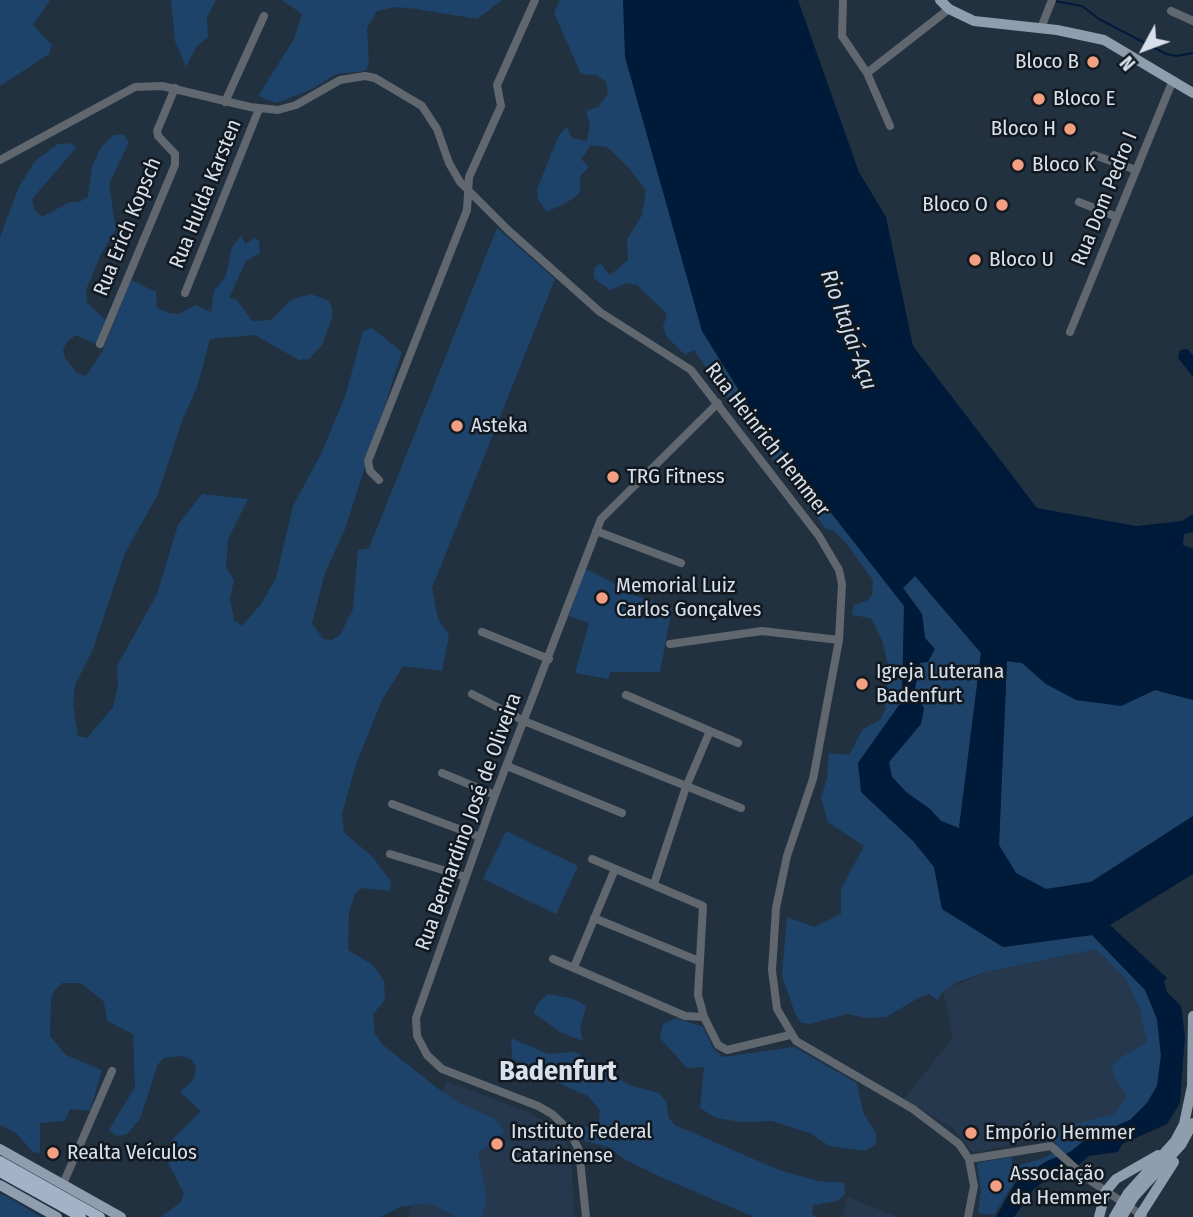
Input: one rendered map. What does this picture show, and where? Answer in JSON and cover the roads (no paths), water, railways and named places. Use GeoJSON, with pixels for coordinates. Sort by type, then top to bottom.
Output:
{"type":"FeatureCollection","features":[{"type":"Feature","properties":{"kind":"highway"},"geometry":{"type":"LineString","coordinates":[[0,1159],[100,1217]]}},
{"type":"Feature","properties":{"kind":"highway"},"geometry":{"type":"LineString","coordinates":[[0,1172],[81,1217]]}},
{"type":"Feature","properties":{"kind":"highway"},"geometry":{"type":"LineString","coordinates":[[0,1182],[81,1217]]}},
{"type":"Feature","properties":{"kind":"main road"},"geometry":{"type":"LineString","coordinates":[[940,0],[949,9],[974,21],[1041,28],[1104,40],[1193,93]]}},
{"type":"Feature","properties":{"kind":"main road"},"geometry":{"type":"LineString","coordinates":[[1141,1216],[1178,1143],[1190,1102],[1193,1016]]}},
{"type":"Feature","properties":{"kind":"main road"},"geometry":{"type":"LineString","coordinates":[[1119,1214],[1131,1195],[1193,1123]]}},
{"type":"Feature","properties":{"kind":"main road"},"geometry":{"type":"LineString","coordinates":[[1098,1217],[1106,1191],[1122,1174],[1178,1143]]}},
{"type":"Feature","properties":{"kind":"main road"},"geometry":{"type":"LineString","coordinates":[[0,1149],[121,1217]]}},
{"type":"Feature","properties":{"kind":"main road"},"geometry":{"type":"LineString","coordinates":[[0,1182],[57,1217]]}},
{"type":"Feature","properties":{"kind":"street"},"geometry":{"type":"LineString","coordinates":[[379,480],[370,471],[368,461],[467,210],[469,177],[501,106],[497,85],[535,0]]}},
{"type":"Feature","properties":{"kind":"street"},"geometry":{"type":"LineString","coordinates":[[844,0],[842,36],[867,73],[890,126]]}},
{"type":"Feature","properties":{"kind":"street"},"geometry":{"type":"LineString","coordinates":[[1041,28],[1052,1]]}},
{"type":"Feature","properties":{"kind":"street"},"geometry":{"type":"LineString","coordinates":[[867,73],[949,9]]}},
{"type":"Feature","properties":{"kind":"street"},"geometry":{"type":"LineString","coordinates":[[1171,11],[1193,21]]}},
{"type":"Feature","properties":{"kind":"street"},"geometry":{"type":"LineString","coordinates":[[225,102],[264,16]]}},
{"type":"Feature","properties":{"kind":"street","name":"Rua Heinrich Hemmer"},"geometry":{"type":"LineString","coordinates":[[0,160],[135,87],[149,85],[175,88],[225,102],[278,110],[296,105],[340,80],[365,76],[375,78],[412,98],[430,117],[449,163],[469,192],[600,312],[691,370],[718,402],[835,561],[842,584],[839,640],[813,779],[787,856],[776,908],[773,990],[777,1009],[790,1035]]}},
{"type":"Feature","properties":{"kind":"street","name":"Rua Dom Pedro I"},"geometry":{"type":"LineString","coordinates":[[1070,332],[1172,80]]}},
{"type":"Feature","properties":{"kind":"street","name":"Rua Erich Kopsch"},"geometry":{"type":"LineString","coordinates":[[100,344],[176,165],[175,153],[158,136],[157,131],[175,88]]}},
{"type":"Feature","properties":{"kind":"street","name":"Rua Hulda Karsten"},"geometry":{"type":"LineString","coordinates":[[185,293],[259,109]]}},
{"type":"Feature","properties":{"kind":"street"},"geometry":{"type":"LineString","coordinates":[[1094,155],[1136,170]]}},
{"type":"Feature","properties":{"kind":"street"},"geometry":{"type":"LineString","coordinates":[[1079,202],[1117,217]]}},
{"type":"Feature","properties":{"kind":"street","name":"Rua Bernardino José de Oliveira"},"geometry":{"type":"LineString","coordinates":[[586,1217],[579,1150],[569,1130],[538,1106],[442,1069],[427,1055],[417,1036],[416,1018],[495,795],[550,659],[601,519],[718,402]]}},
{"type":"Feature","properties":{"kind":"street"},"geometry":{"type":"LineString","coordinates":[[596,531],[681,563]]}},
{"type":"Feature","properties":{"kind":"street"},"geometry":{"type":"LineString","coordinates":[[670,643],[762,631],[839,640]]}},
{"type":"Feature","properties":{"kind":"street"},"geometry":{"type":"LineString","coordinates":[[482,632],[550,659]]}},
{"type":"Feature","properties":{"kind":"street"},"geometry":{"type":"LineString","coordinates":[[472,694],[524,721],[741,808]]}},
{"type":"Feature","properties":{"kind":"street"},"geometry":{"type":"LineString","coordinates":[[626,695],[738,743]]}},
{"type":"Feature","properties":{"kind":"street"},"geometry":{"type":"LineString","coordinates":[[654,884],[686,787],[710,731]]}},
{"type":"Feature","properties":{"kind":"street"},"geometry":{"type":"LineString","coordinates":[[507,766],[622,813]]}},
{"type":"Feature","properties":{"kind":"street"},"geometry":{"type":"LineString","coordinates":[[442,773],[495,795]]}},
{"type":"Feature","properties":{"kind":"street"},"geometry":{"type":"LineString","coordinates":[[392,804],[480,836]]}},
{"type":"Feature","properties":{"kind":"street"},"geometry":{"type":"LineString","coordinates":[[390,854],[466,877]]}},
{"type":"Feature","properties":{"kind":"street"},"geometry":{"type":"LineString","coordinates":[[592,859],[703,906],[698,995],[704,1017],[718,1045],[726,1050],[790,1035],[937,1125],[959,1143],[969,1159],[974,1194],[968,1217]]}},
{"type":"Feature","properties":{"kind":"street"},"geometry":{"type":"LineString","coordinates":[[574,967],[615,869]]}},
{"type":"Feature","properties":{"kind":"street"},"geometry":{"type":"LineString","coordinates":[[594,918],[699,961]]}},
{"type":"Feature","properties":{"kind":"street"},"geometry":{"type":"LineString","coordinates":[[553,959],[685,1016],[704,1017]]}},
{"type":"Feature","properties":{"kind":"street"},"geometry":{"type":"LineString","coordinates":[[63,1184],[112,1071]]}},
{"type":"Feature","properties":{"kind":"street"},"geometry":{"type":"LineString","coordinates":[[969,1159],[1045,1145],[1060,1153],[1076,1170],[1141,1216]]}},
{"type":"Feature","properties":{"kind":"water","name":"Rio Itajaí-Açu"},"geometry":{"type":"Polygon","coordinates":[[[623,0],[798,0],[859,172],[886,217],[913,346],[1037,508],[1136,526],[1182,521],[1193,514],[1193,532],[1184,534],[1183,545],[1193,549],[1193,700],[1155,690],[1121,706],[1076,700],[1046,684],[1022,663],[1007,661],[999,845],[1016,873],[1046,889],[1091,882],[1193,816],[1193,874],[1110,925],[1167,978],[1164,982],[1167,992],[1181,1006],[1185,1036],[1180,1103],[1167,1124],[1122,1144],[1118,1152],[1089,1156],[1069,1173],[1056,1174],[1044,1181],[1033,1190],[1014,1217],[996,1217],[1017,1180],[1047,1161],[1070,1152],[1086,1139],[1130,1120],[1147,1103],[1157,1086],[1161,1056],[1157,1019],[1145,990],[1092,935],[1003,947],[942,909],[934,867],[913,841],[861,792],[858,763],[902,701],[904,606],[753,413],[702,331],[625,57],[623,0]],[[915,576],[903,588],[922,614],[925,638],[935,649],[928,662],[920,663],[914,694],[924,708],[921,724],[889,762],[892,777],[941,821],[959,828],[981,653],[915,576]]]}},
{"type":"Feature","properties":{"kind":"water"},"geometry":{"type":"Polygon","coordinates":[[[1187,349],[1193,355],[1193,377],[1178,358],[1180,350],[1187,349]]]}},
{"type":"Feature","properties":{"kind":"waterway"},"geometry":{"type":"LineString","coordinates":[[1054,1],[1082,6],[1099,19],[1166,54],[1177,56],[1193,53]]}},
{"type":"Feature","properties":{"kind":"place","name":"Bloco B"},"geometry":{"type":"Point","coordinates":[1093,62]}},
{"type":"Feature","properties":{"kind":"place","name":"Bloco E"},"geometry":{"type":"Point","coordinates":[1039,99]}},
{"type":"Feature","properties":{"kind":"place","name":"Bloco H"},"geometry":{"type":"Point","coordinates":[1070,129]}},
{"type":"Feature","properties":{"kind":"place","name":"Bloco K"},"geometry":{"type":"Point","coordinates":[1018,165]}},
{"type":"Feature","properties":{"kind":"place","name":"Bloco O"},"geometry":{"type":"Point","coordinates":[1002,205]}},
{"type":"Feature","properties":{"kind":"place","name":"Bloco U"},"geometry":{"type":"Point","coordinates":[975,260]}},
{"type":"Feature","properties":{"kind":"place","name":"Asteka"},"geometry":{"type":"Point","coordinates":[457,426]}},
{"type":"Feature","properties":{"kind":"place","name":"TRG Fitness"},"geometry":{"type":"Point","coordinates":[613,477]}},
{"type":"Feature","properties":{"kind":"place","name":"Memorial Luiz Carlos Gonçalves"},"geometry":{"type":"Point","coordinates":[602,598]}},
{"type":"Feature","properties":{"kind":"place","name":"Igreja Luterana Badenfurt"},"geometry":{"type":"Point","coordinates":[862,684]}},
{"type":"Feature","properties":{"kind":"place","name":"Empório Hemmer"},"geometry":{"type":"Point","coordinates":[971,1133]}},
{"type":"Feature","properties":{"kind":"place","name":"Instituto Federal Catarinense"},"geometry":{"type":"Point","coordinates":[497,1144]}},
{"type":"Feature","properties":{"kind":"place","name":"Realta Veículos"},"geometry":{"type":"Point","coordinates":[53,1153]}},
{"type":"Feature","properties":{"kind":"place","name":"Associação da Hemmer"},"geometry":{"type":"Point","coordinates":[996,1186]}},
{"type":"Feature","properties":{"kind":"district","name":"Badenfurt"},"geometry":{"type":"Point","coordinates":[558,1072]}}]}
